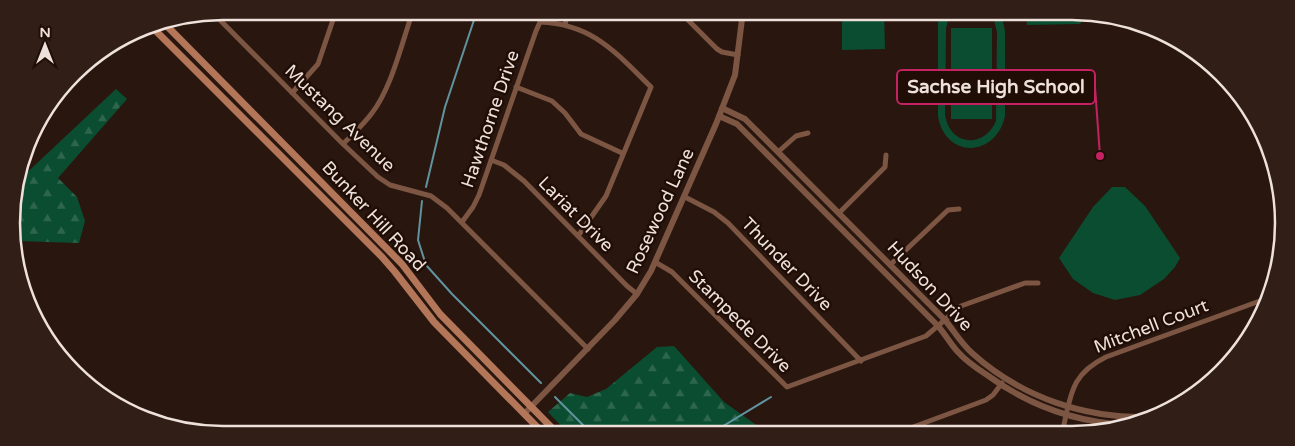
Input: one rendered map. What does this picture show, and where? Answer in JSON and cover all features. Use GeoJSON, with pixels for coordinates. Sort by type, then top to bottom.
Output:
{"type":"FeatureCollection","features":[{"type":"Feature","properties":{"kind":"main road","name":"Bunker Hill Road"},"geometry":{"type":"LineString","coordinates":[[168,28],[402,264],[440,314],[550,426]]}},
{"type":"Feature","properties":{"kind":"main road","name":"Bunker Hill Road"},"geometry":{"type":"LineString","coordinates":[[156,31],[382,257],[434,322],[536,426]]}},
{"type":"Feature","properties":{"kind":"street","name":"Mustang Avenue"},"geometry":{"type":"LineString","coordinates":[[220,20],[342,144],[378,177],[390,185],[431,196],[462,222],[588,349]]}},
{"type":"Feature","properties":{"kind":"street"},"geometry":{"type":"LineString","coordinates":[[292,93],[318,64],[333,20]]}},
{"type":"Feature","properties":{"kind":"street"},"geometry":{"type":"LineString","coordinates":[[342,144],[362,124],[379,102],[386,89],[410,20]]}},
{"type":"Feature","properties":{"kind":"street"},"geometry":{"type":"LineString","coordinates":[[566,20],[565,25],[588,33],[611,48],[651,87],[622,153],[606,196],[578,236]]}},
{"type":"Feature","properties":{"kind":"street"},"geometry":{"type":"LineString","coordinates":[[688,20],[717,49],[722,52],[738,55]]}},
{"type":"Feature","properties":{"kind":"street","name":"Rosewood Lane"},"geometry":{"type":"LineString","coordinates":[[524,414],[588,349],[636,294],[656,262],[735,75],[742,20]]}},
{"type":"Feature","properties":{"kind":"street","name":"Hawthorne Drive"},"geometry":{"type":"LineString","coordinates":[[462,222],[479,196],[540,22],[565,25]]}},
{"type":"Feature","properties":{"kind":"street"},"geometry":{"type":"LineString","coordinates":[[516,87],[552,101],[565,113],[581,134],[622,153]]}},
{"type":"Feature","properties":{"kind":"street","name":"Hudson Drive"},"geometry":{"type":"LineString","coordinates":[[722,108],[745,118],[945,320],[971,352],[1006,378],[1034,394],[1090,413],[1131,417]]}},
{"type":"Feature","properties":{"kind":"street","name":"Hudson Drive"},"geometry":{"type":"LineString","coordinates":[[719,116],[737,124],[938,326],[957,351],[974,366],[1001,385],[1040,406],[1066,415],[1108,423]]}},
{"type":"Feature","properties":{"kind":"street"},"geometry":{"type":"LineString","coordinates":[[778,152],[796,136],[808,133]]}},
{"type":"Feature","properties":{"kind":"street"},"geometry":{"type":"LineString","coordinates":[[839,213],[885,167],[886,155]]}},
{"type":"Feature","properties":{"kind":"street","name":"Lariat Drive"},"geometry":{"type":"LineString","coordinates":[[491,160],[504,165],[524,181],[636,294]]}},
{"type":"Feature","properties":{"kind":"street","name":"Thunder Drive"},"geometry":{"type":"LineString","coordinates":[[685,197],[714,212],[728,223],[861,360]]}},
{"type":"Feature","properties":{"kind":"street"},"geometry":{"type":"LineString","coordinates":[[890,265],[948,210],[959,209]]}},
{"type":"Feature","properties":{"kind":"street","name":"Stampede Drive"},"geometry":{"type":"LineString","coordinates":[[656,262],[672,272],[787,387],[926,336],[962,306],[1025,283],[1038,283]]}},
{"type":"Feature","properties":{"kind":"street","name":"Mitchell Court"},"geometry":{"type":"LineString","coordinates":[[1064,426],[1074,386],[1081,374],[1091,364],[1260,301]]}},
{"type":"Feature","properties":{"kind":"street"},"geometry":{"type":"LineString","coordinates":[[916,426],[986,400],[993,395],[1006,378]]}},
{"type":"Feature","properties":{"kind":"green space"},"geometry":{"type":"Polygon","coordinates":[[[842,20],[884,20],[885,49],[842,50],[842,20]]]}},
{"type":"Feature","properties":{"kind":"green space"},"geometry":{"type":"Polygon","coordinates":[[[938,20],[949,20],[946,28],[945,115],[948,125],[953,133],[960,138],[976,140],[991,130],[996,121],[997,32],[994,20],[1002,20],[1005,31],[1005,116],[1000,130],[992,140],[982,146],[971,148],[960,146],[950,140],[943,130],[938,116],[938,20]]]}},
{"type":"Feature","properties":{"kind":"green space"},"geometry":{"type":"Polygon","coordinates":[[[1027,20],[1083,20],[1080,24],[1027,25],[1027,20]]]}},
{"type":"Feature","properties":{"kind":"green space"},"geometry":{"type":"Polygon","coordinates":[[[951,28],[992,28],[992,119],[951,119],[951,28]]]}},
{"type":"Feature","properties":{"kind":"green space"},"geometry":{"type":"Polygon","coordinates":[[[116,89],[127,99],[58,178],[77,197],[85,221],[79,243],[21,241],[20,210],[26,173],[116,89]]]}},
{"type":"Feature","properties":{"kind":"green space"},"geometry":{"type":"Polygon","coordinates":[[[1112,187],[1125,187],[1145,206],[1180,258],[1164,279],[1140,295],[1115,300],[1093,293],[1073,279],[1059,258],[1093,207],[1112,187]]]}},
{"type":"Feature","properties":{"kind":"green space"},"geometry":{"type":"Polygon","coordinates":[[[674,346],[724,402],[758,426],[561,426],[548,412],[570,393],[587,397],[606,389],[657,347],[674,346]]]}},
{"type":"Feature","properties":{"kind":"waterway"},"geometry":{"type":"LineString","coordinates":[[426,187],[445,107],[474,20]]}},
{"type":"Feature","properties":{"kind":"waterway"},"geometry":{"type":"LineString","coordinates":[[422,201],[418,240],[426,265],[452,294],[541,383]]}},
{"type":"Feature","properties":{"kind":"waterway"},"geometry":{"type":"LineString","coordinates":[[555,397],[584,426]]}},
{"type":"Feature","properties":{"kind":"waterway"},"geometry":{"type":"LineString","coordinates":[[723,426],[771,397]]}},
{"type":"Feature","properties":{"kind":"place","name":"Sachse High School"},"geometry":{"type":"Point","coordinates":[1100,156]}}]}
